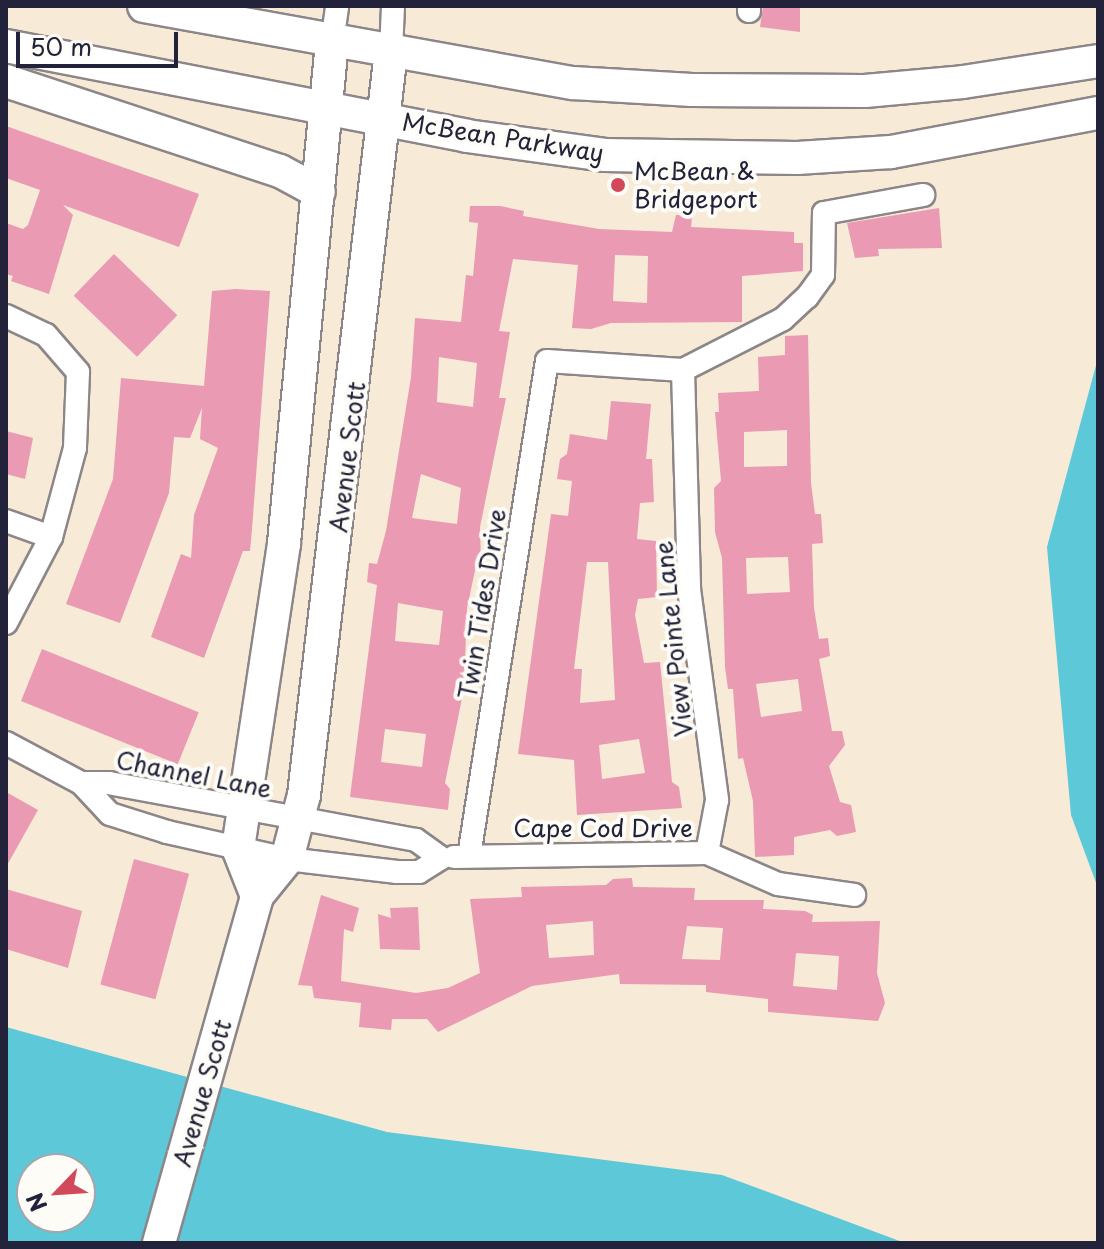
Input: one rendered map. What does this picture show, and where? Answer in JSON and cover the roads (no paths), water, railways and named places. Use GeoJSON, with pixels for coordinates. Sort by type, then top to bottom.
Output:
{"type":"FeatureCollection","features":[{"type":"Feature","properties":{"kind":"main road"},"geometry":{"type":"LineString","coordinates":[[144,6],[332,43],[573,83],[733,92],[865,91],[1098,61]]}},
{"type":"Feature","properties":{"kind":"main road"},"geometry":{"type":"LineString","coordinates":[[257,896],[238,848],[284,543],[332,43]]}},
{"type":"Feature","properties":{"kind":"main road","name":"McBean Parkway"},"geometry":{"type":"LineString","coordinates":[[6,46],[537,148],[699,159],[891,152],[1098,113]]}},
{"type":"Feature","properties":{"kind":"main road","name":"Avenue Scott"},"geometry":{"type":"LineString","coordinates":[[159,1243],[257,896],[287,859],[298,820],[336,558],[391,52]]}},
{"type":"Feature","properties":{"kind":"main road"},"geometry":{"type":"LineString","coordinates":[[6,81],[280,171],[319,192]]}},
{"type":"Feature","properties":{"kind":"street"},"geometry":{"type":"LineString","coordinates":[[332,43],[337,6]]}},
{"type":"Feature","properties":{"kind":"street","name":"Avenue Scott"},"geometry":{"type":"LineString","coordinates":[[391,52],[393,6]]}},
{"type":"Feature","properties":{"kind":"street"},"geometry":{"type":"LineString","coordinates":[[683,370],[783,319],[807,297],[823,275],[824,213],[923,195]]}},
{"type":"Feature","properties":{"kind":"street"},"geometry":{"type":"LineString","coordinates":[[6,316],[46,335],[78,372],[75,448],[51,537],[6,623]]}},
{"type":"Feature","properties":{"kind":"street","name":"Twin Tides Drive"},"geometry":{"type":"LineString","coordinates":[[469,856],[547,361],[683,370]]}},
{"type":"Feature","properties":{"kind":"street","name":"View Pointe Lane"},"geometry":{"type":"LineString","coordinates":[[683,370],[689,589],[717,800],[707,853]]}},
{"type":"Feature","properties":{"kind":"street"},"geometry":{"type":"LineString","coordinates":[[6,521],[51,537]]}},
{"type":"Feature","properties":{"kind":"street"},"geometry":{"type":"LineString","coordinates":[[6,743],[81,783]]}},
{"type":"Feature","properties":{"kind":"street","name":"Channel Lane"},"geometry":{"type":"LineString","coordinates":[[81,783],[109,783],[298,820]]}},
{"type":"Feature","properties":{"kind":"street","name":"Cape Cod Drive"},"geometry":{"type":"LineString","coordinates":[[81,783],[110,814],[287,859],[413,873],[441,858],[469,856],[707,853],[778,884],[854,895]]}},
{"type":"Feature","properties":{"kind":"street"},"geometry":{"type":"LineString","coordinates":[[298,820],[416,840],[441,858]]}},
{"type":"Feature","properties":{"kind":"water"},"geometry":{"type":"Polygon","coordinates":[[[1098,358],[1098,888],[1071,815],[1047,547],[1098,358]]]}},
{"type":"Feature","properties":{"kind":"water"},"geometry":{"type":"Polygon","coordinates":[[[6,1027],[387,1132],[722,1175],[905,1243],[6,1243],[6,1027]]]}},
{"type":"Feature","properties":{"kind":"place","name":"McBean & Bridgeport"},"geometry":{"type":"Point","coordinates":[618,185]}}]}
